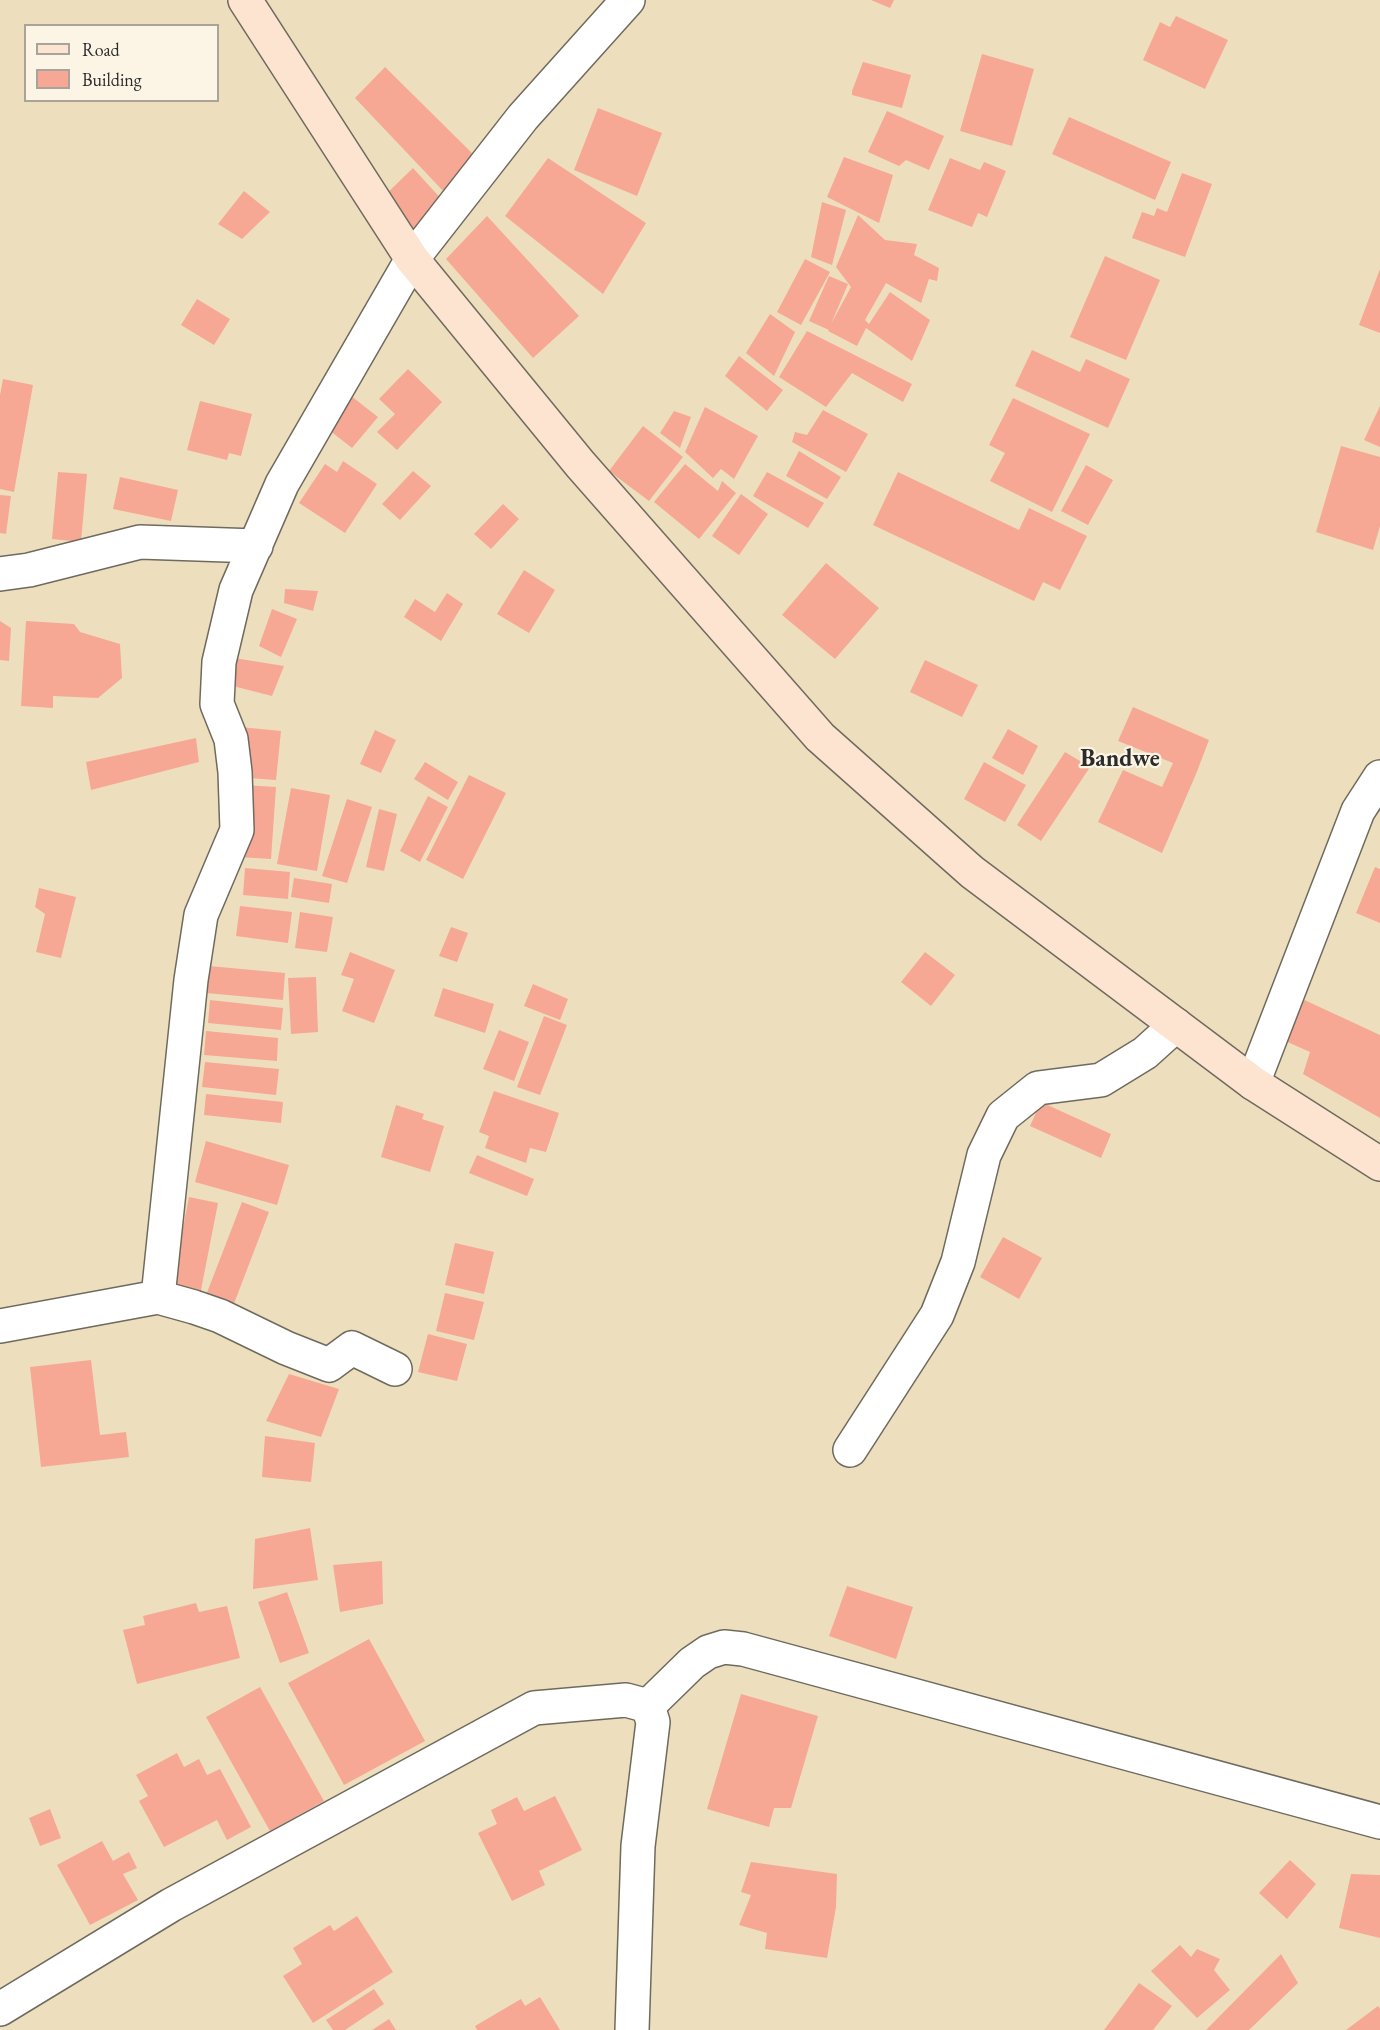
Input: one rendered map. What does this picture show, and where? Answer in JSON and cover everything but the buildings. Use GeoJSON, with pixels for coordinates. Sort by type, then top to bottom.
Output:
{"type":"FeatureCollection","features":[{"type":"Feature","properties":{"kind":"street"},"geometry":{"type":"LineString","coordinates":[[245,0],[412,259],[580,464],[820,737],[972,872],[1254,1083],[1380,1164]]}},
{"type":"Feature","properties":{"kind":"street"},"geometry":{"type":"LineString","coordinates":[[158,1298],[191,980],[201,915],[237,830],[235,772],[231,739],[217,704],[219,662],[236,590],[282,484],[412,259],[523,117],[628,0]]}},
{"type":"Feature","properties":{"kind":"street"},"geometry":{"type":"LineString","coordinates":[[0,574],[29,570],[140,542],[256,546]]}},
{"type":"Feature","properties":{"kind":"street"},"geometry":{"type":"LineString","coordinates":[[1254,1083],[1358,811],[1380,777]]}},
{"type":"Feature","properties":{"kind":"street"},"geometry":{"type":"LineString","coordinates":[[850,1450],[937,1315],[958,1262],[984,1155],[1003,1116],[1038,1088],[1101,1080],[1145,1053],[1176,1025]]}},
{"type":"Feature","properties":{"kind":"street"},"geometry":{"type":"LineString","coordinates":[[0,1326],[158,1298],[220,1316],[286,1348],[329,1365],[352,1348],[395,1369]]}},
{"type":"Feature","properties":{"kind":"street"},"geometry":{"type":"LineString","coordinates":[[648,1706],[708,1652],[724,1647],[743,1649],[1380,1822]]}},
{"type":"Feature","properties":{"kind":"street"},"geometry":{"type":"LineString","coordinates":[[0,2009],[171,1905],[534,1708],[626,1700],[648,1706]]}},
{"type":"Feature","properties":{"kind":"street"},"geometry":{"type":"LineString","coordinates":[[632,2030],[638,1846],[653,1722],[648,1706]]}},
{"type":"Feature","properties":{"kind":"district","name":"Bandwe"},"geometry":{"type":"Point","coordinates":[1120,759]}}]}
